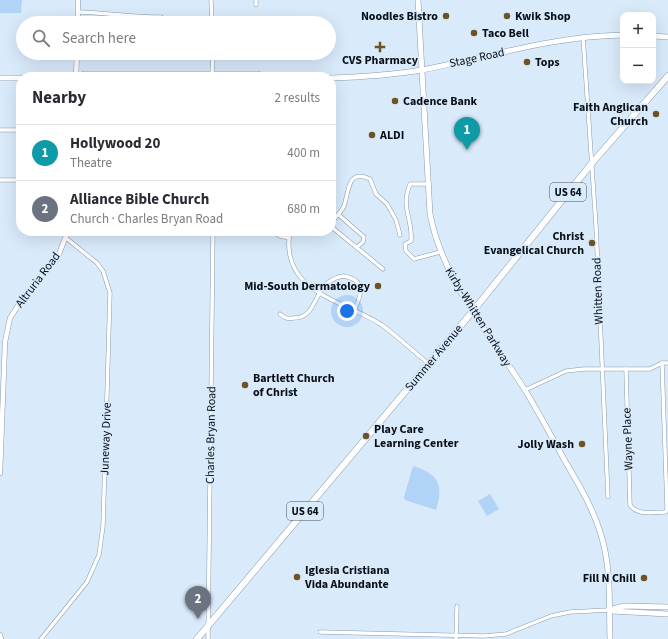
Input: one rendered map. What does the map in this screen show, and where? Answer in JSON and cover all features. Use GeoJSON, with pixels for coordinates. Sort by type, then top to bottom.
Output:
{"type":"FeatureCollection","features":[{"type":"Feature","properties":{"kind":"main road","name":"Kirby-Whitten Parkway"},"geometry":{"type":"LineString","coordinates":[[418,0],[430,214],[440,252],[447,269],[492,343],[524,390],[585,495],[595,518],[604,546],[609,610]]}},
{"type":"Feature","properties":{"kind":"main road","name":"Stage Road"},"geometry":{"type":"LineString","coordinates":[[336,78],[379,76],[421,70],[536,45],[583,37],[620,35]]}},
{"type":"Feature","properties":{"kind":"main road"},"geometry":{"type":"LineString","coordinates":[[656,36],[668,37]]}},
{"type":"Feature","properties":{"kind":"main road","name":"Summer Avenue"},"geometry":{"type":"LineString","coordinates":[[197,639],[473,311],[592,163],[668,76]]}},
{"type":"Feature","properties":{"kind":"main road"},"geometry":{"type":"LineString","coordinates":[[0,78],[16,78]]}},
{"type":"Feature","properties":{"kind":"main road"},"geometry":{"type":"LineString","coordinates":[[609,610],[624,606],[668,607]]}},
{"type":"Feature","properties":{"kind":"main road"},"geometry":{"type":"LineString","coordinates":[[609,610],[668,614]]}},
{"type":"Feature","properties":{"kind":"main road"},"geometry":{"type":"LineString","coordinates":[[609,610],[610,639]]}},
{"type":"Feature","properties":{"kind":"street"},"geometry":{"type":"LineString","coordinates":[[78,0],[78,16]]}},
{"type":"Feature","properties":{"kind":"street"},"geometry":{"type":"LineString","coordinates":[[211,0],[212,16]]}},
{"type":"Feature","properties":{"kind":"street"},"geometry":{"type":"LineString","coordinates":[[256,0],[256,5]]}},
{"type":"Feature","properties":{"kind":"street"},"geometry":{"type":"LineString","coordinates":[[78,12],[115,13],[126,16]]}},
{"type":"Feature","properties":{"kind":"street","name":"Whitten Road"},"geometry":{"type":"LineString","coordinates":[[583,37],[592,163],[608,497]]}},
{"type":"Feature","properties":{"kind":"street"},"geometry":{"type":"LineString","coordinates":[[76,60],[77,72]]}},
{"type":"Feature","properties":{"kind":"street"},"geometry":{"type":"LineString","coordinates":[[212,72],[213,60]]}},
{"type":"Feature","properties":{"kind":"street"},"geometry":{"type":"LineString","coordinates":[[0,130],[16,130]]}},
{"type":"Feature","properties":{"kind":"street"},"geometry":{"type":"LineString","coordinates":[[336,218],[340,215],[350,182],[356,177],[363,176],[370,179],[376,194],[387,204],[396,220],[400,235]]}},
{"type":"Feature","properties":{"kind":"street"},"geometry":{"type":"LineString","coordinates":[[0,180],[16,180]]}},
{"type":"Feature","properties":{"kind":"street"},"geometry":{"type":"LineString","coordinates":[[405,244],[411,241],[412,235],[405,206],[406,195],[410,184],[429,184]]}},
{"type":"Feature","properties":{"kind":"street"},"geometry":{"type":"LineString","coordinates":[[340,215],[364,237],[363,242],[357,247]]}},
{"type":"Feature","properties":{"kind":"street"},"geometry":{"type":"LineString","coordinates":[[336,230],[383,269]]}},
{"type":"Feature","properties":{"kind":"street","name":"Charles Bryan Road"},"geometry":{"type":"LineString","coordinates":[[208,639],[212,236]]}},
{"type":"Feature","properties":{"kind":"street"},"geometry":{"type":"LineString","coordinates":[[280,236],[289,238],[291,258],[298,273],[306,283],[320,294],[382,325],[429,364]]}},
{"type":"Feature","properties":{"kind":"street","name":"Altruria Road"},"geometry":{"type":"LineString","coordinates":[[0,473],[5,342],[10,318],[25,295],[57,259],[66,238]]}},
{"type":"Feature","properties":{"kind":"street","name":"Juneway Drive"},"geometry":{"type":"LineString","coordinates":[[41,639],[87,582],[99,555],[103,526],[110,293],[103,271],[97,263],[66,238]]}},
{"type":"Feature","properties":{"kind":"street"},"geometry":{"type":"LineString","coordinates":[[402,240],[405,244],[406,251],[414,259],[440,252]]}},
{"type":"Feature","properties":{"kind":"street"},"geometry":{"type":"LineString","coordinates":[[280,314],[284,318],[304,316],[310,311],[327,284],[338,277],[347,277],[358,282],[361,288],[361,296],[354,311]]}},
{"type":"Feature","properties":{"kind":"street"},"geometry":{"type":"LineString","coordinates":[[524,390],[566,371],[584,369],[650,369],[662,363],[668,363]]}},
{"type":"Feature","properties":{"kind":"street","name":"Wayne Place"},"geometry":{"type":"LineString","coordinates":[[626,369],[630,505],[633,509],[641,513],[666,512],[662,363]]}},
{"type":"Feature","properties":{"kind":"street"},"geometry":{"type":"LineString","coordinates":[[456,638],[457,606]]}},
{"type":"Feature","properties":{"kind":"street"},"geometry":{"type":"LineString","coordinates":[[320,632],[456,638],[506,634],[552,616],[570,612],[609,610]]}},
{"type":"Feature","properties":{"kind":"street"},"geometry":{"type":"LineString","coordinates":[[0,635],[1,639]]}},
{"type":"Feature","properties":{"kind":"shaded area"},"geometry":{"type":"Polygon","coordinates":[[[0,0],[22,0],[21,13],[0,13],[0,0]]]}},
{"type":"Feature","properties":{"kind":"shaded area"},"geometry":{"type":"Polygon","coordinates":[[[413,466],[428,473],[437,481],[439,493],[436,510],[405,500],[404,497],[413,466]]]}},
{"type":"Feature","properties":{"kind":"shaded area"},"geometry":{"type":"Polygon","coordinates":[[[490,494],[499,509],[487,516],[478,501],[490,494]]]}},
{"type":"Feature","properties":{"kind":"place","name":"Noodles Bistro"},"geometry":{"type":"Point","coordinates":[446,16]}},
{"type":"Feature","properties":{"kind":"place","name":"Kwik Shop"},"geometry":{"type":"Point","coordinates":[507,16]}},
{"type":"Feature","properties":{"kind":"place","name":"Taco Bell"},"geometry":{"type":"Point","coordinates":[474,33]}},
{"type":"Feature","properties":{"kind":"place","name":"CVS Pharmacy"},"geometry":{"type":"Point","coordinates":[380,47]}},
{"type":"Feature","properties":{"kind":"place","name":"Tops"},"geometry":{"type":"Point","coordinates":[527,62]}},
{"type":"Feature","properties":{"kind":"place","name":"Cadence Bank"},"geometry":{"type":"Point","coordinates":[395,101]}},
{"type":"Feature","properties":{"kind":"place","name":"Faith Anglican Church"},"geometry":{"type":"Point","coordinates":[656,114]}},
{"type":"Feature","properties":{"kind":"place","name":"ALDI"},"geometry":{"type":"Point","coordinates":[372,135]}},
{"type":"Feature","properties":{"kind":"place","name":"Hollywood 20"},"geometry":{"type":"Point","coordinates":[467,150]}},
{"type":"Feature","properties":{"kind":"place","name":"Christ Evangelical Church"},"geometry":{"type":"Point","coordinates":[592,243]}},
{"type":"Feature","properties":{"kind":"place","name":"Mid-South Dermatology"},"geometry":{"type":"Point","coordinates":[378,286]}},
{"type":"Feature","properties":{"kind":"place","name":"Bartlett Church of Christ"},"geometry":{"type":"Point","coordinates":[245,385]}},
{"type":"Feature","properties":{"kind":"place","name":"Play Care Learning Center"},"geometry":{"type":"Point","coordinates":[366,436]}},
{"type":"Feature","properties":{"kind":"place","name":"Jolly Wash"},"geometry":{"type":"Point","coordinates":[582,444]}},
{"type":"Feature","properties":{"kind":"place","name":"Iglesia Cristiana Vida Abundante"},"geometry":{"type":"Point","coordinates":[297,577]}},
{"type":"Feature","properties":{"kind":"place","name":"Fill N Chill"},"geometry":{"type":"Point","coordinates":[644,578]}},
{"type":"Feature","properties":{"kind":"place","name":"Alliance Bible Church"},"geometry":{"type":"Point","coordinates":[198,619]}}]}
